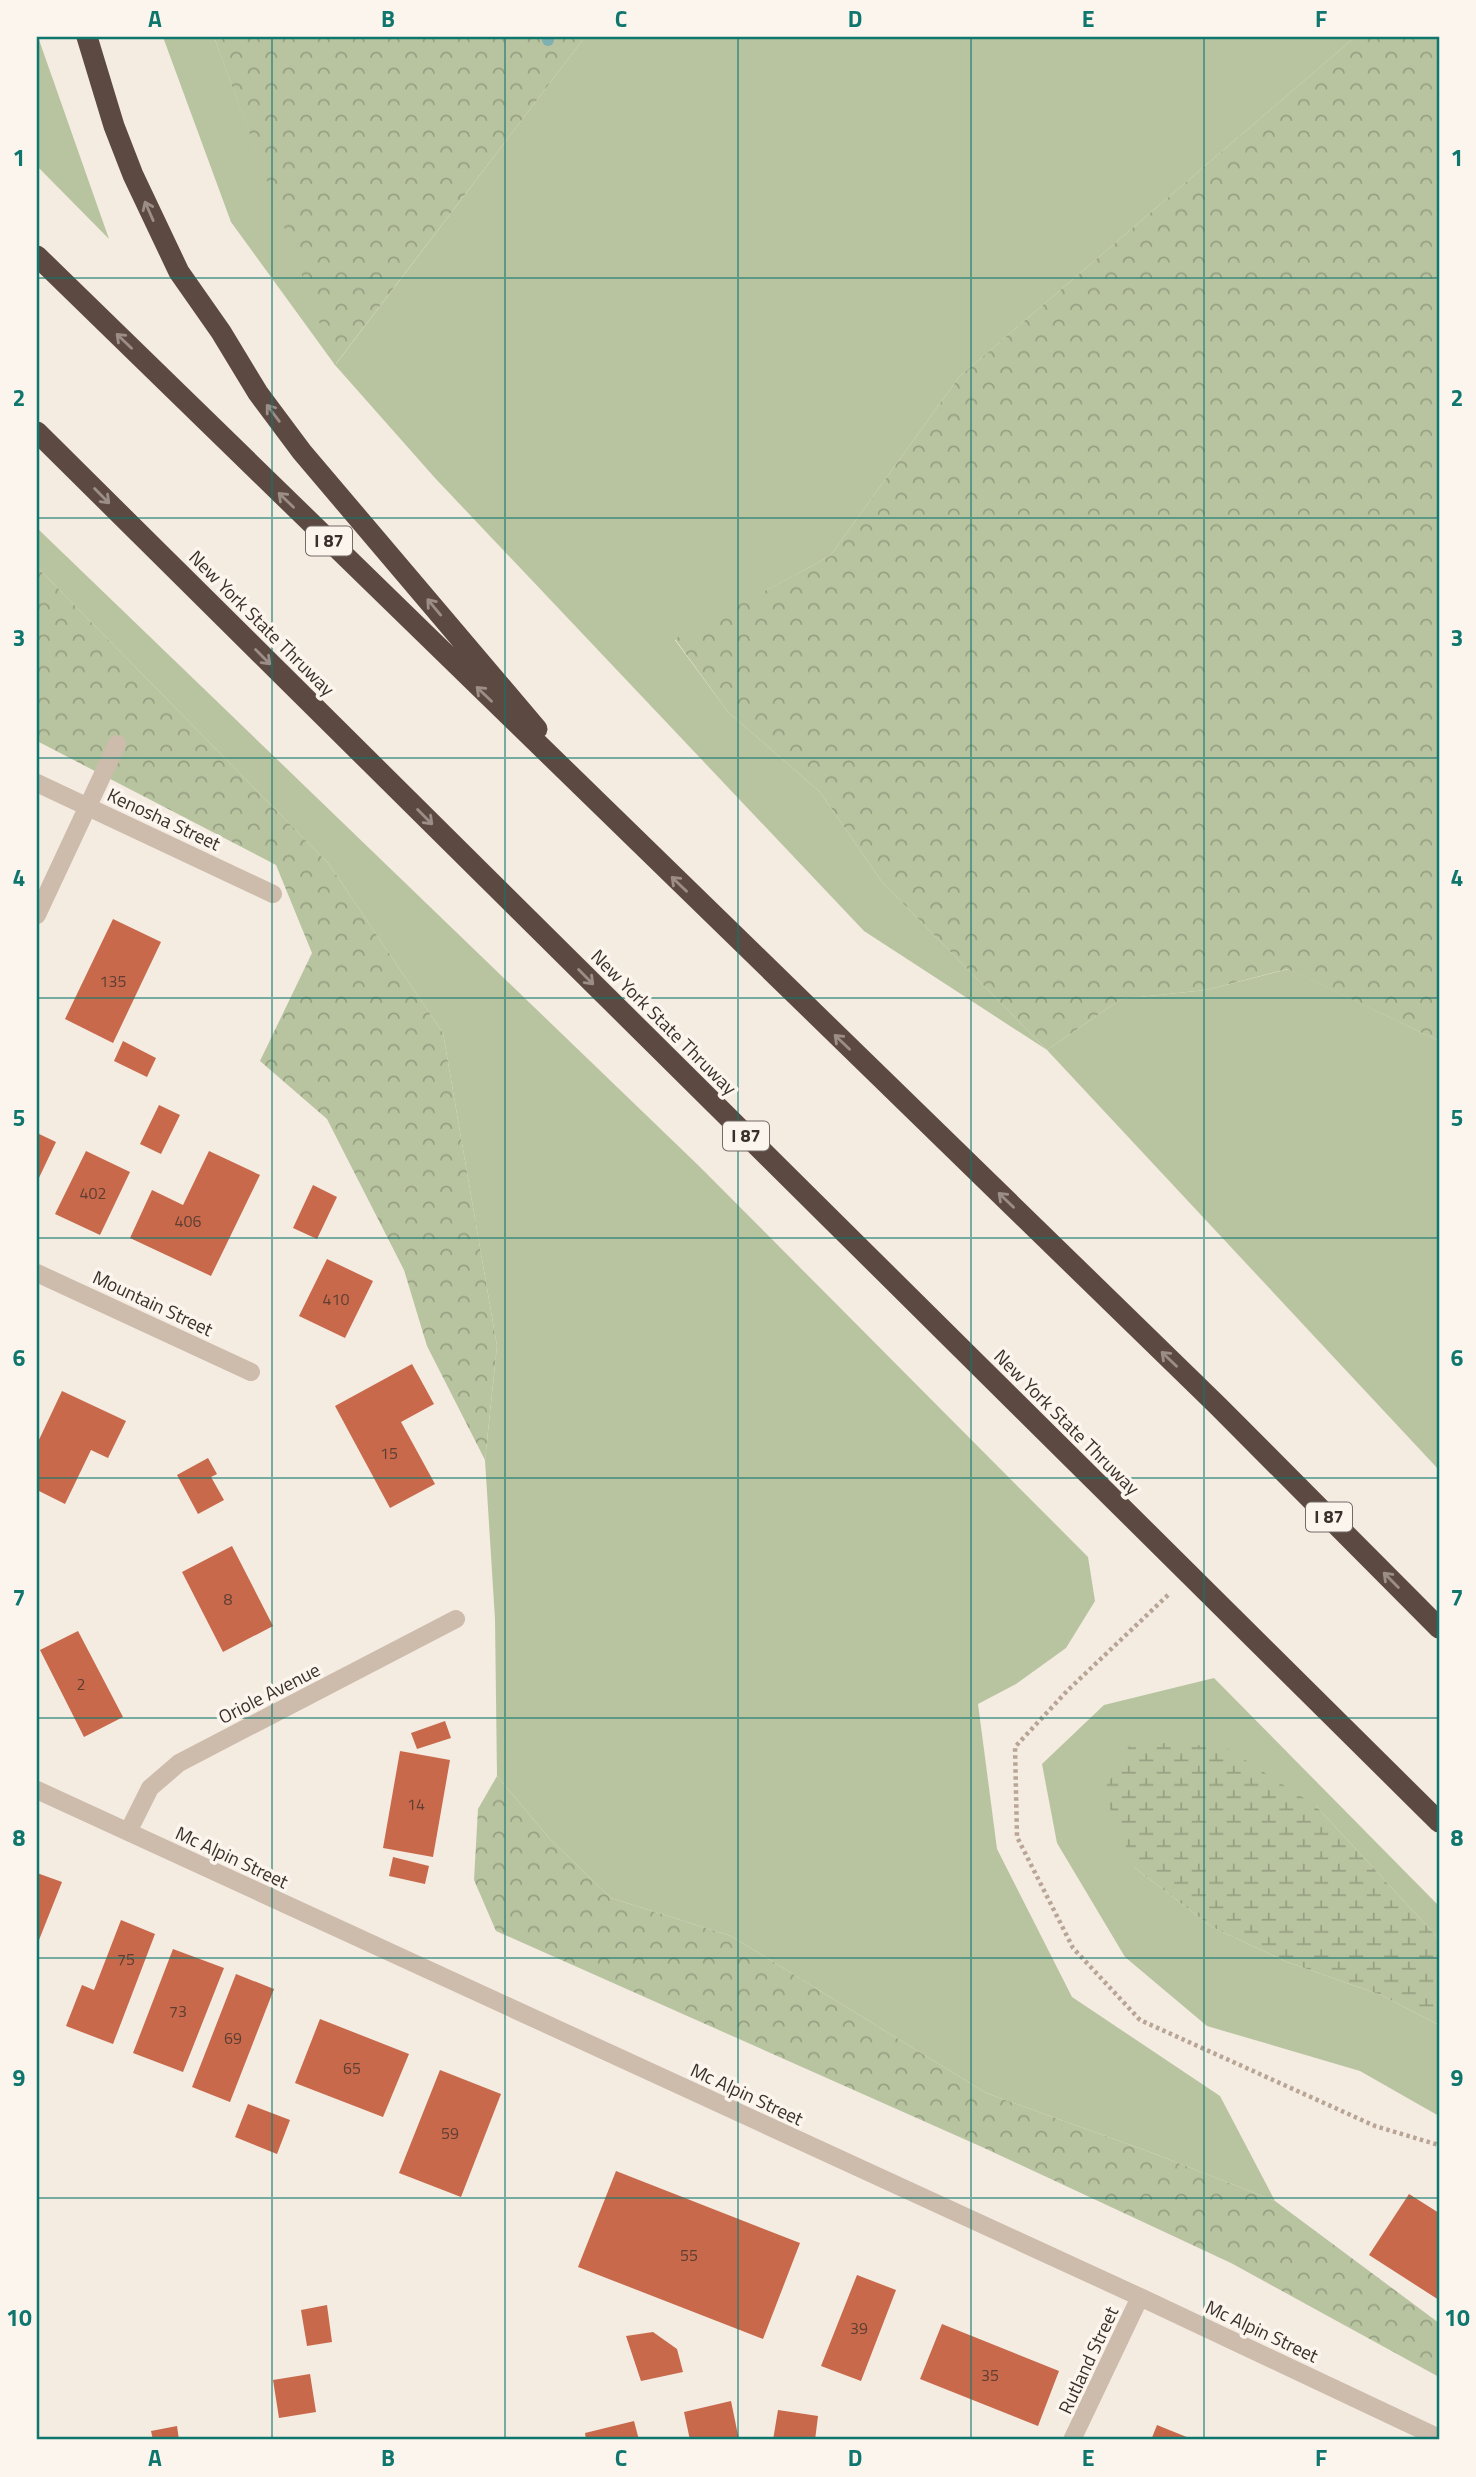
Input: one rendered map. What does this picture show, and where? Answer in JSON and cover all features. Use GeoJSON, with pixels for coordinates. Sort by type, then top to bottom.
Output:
{"type":"FeatureCollection","features":[{"type":"Feature","properties":{"kind":"highway"},"geometry":{"type":"LineString","coordinates":[[87,37],[114,126],[156,227],[179,272],[258,393],[302,452],[621,827]]}},
{"type":"Feature","properties":{"kind":"highway","name":"I 87"},"geometry":{"type":"LineString","coordinates":[[37,256],[1218,1406],[1439,1628]]}},
{"type":"Feature","properties":{"kind":"highway","name":"New York State Thruway"},"geometry":{"type":"LineString","coordinates":[[37,433],[1439,1822]]}},
{"type":"Feature","properties":{"kind":"street"},"geometry":{"type":"LineString","coordinates":[[37,915],[117,744]]}},
{"type":"Feature","properties":{"kind":"street","name":"Kenosha Street"},"geometry":{"type":"LineString","coordinates":[[37,783],[273,894]]}},
{"type":"Feature","properties":{"kind":"street","name":"Mountain Street"},"geometry":{"type":"LineString","coordinates":[[37,1273],[251,1372]]}},
{"type":"Feature","properties":{"kind":"street","name":"Oriole Avenue"},"geometry":{"type":"LineString","coordinates":[[128,1832],[150,1788],[179,1763],[456,1619]]}},
{"type":"Feature","properties":{"kind":"street","name":"Mc Alpin Street"},"geometry":{"type":"LineString","coordinates":[[37,1790],[1140,2297],[1439,2438]]}},
{"type":"Feature","properties":{"kind":"street","name":"Rutland Street"},"geometry":{"type":"LineString","coordinates":[[1072,2440],[1140,2297]]}},
{"type":"Feature","properties":{"kind":"path"},"geometry":{"type":"LineString","coordinates":[[1189,1575],[1068,1690],[1015,1747],[1017,1837],[1073,1948],[1140,2020],[1375,2126],[1439,2145]]}},
{"type":"Feature","properties":{"kind":"green space"},"geometry":{"type":"Polygon","coordinates":[[[38,37],[109,239],[37,166],[38,37]]]}},
{"type":"Feature","properties":{"kind":"green space"},"geometry":{"type":"Polygon","coordinates":[[[163,37],[214,37],[336,364],[585,37],[1355,37],[959,377],[830,556],[675,640],[728,712],[820,792],[882,882],[1047,1050],[864,931],[435,478],[335,365],[231,222],[163,37]]]}},
{"type":"Feature","properties":{"kind":"green space"},"geometry":{"type":"Polygon","coordinates":[[[214,37],[585,37],[335,365],[214,37]]]}},
{"type":"Feature","properties":{"kind":"green space"},"geometry":{"type":"Polygon","coordinates":[[[1355,37],[1439,37],[1439,1041],[1288,969],[1206,990],[1121,999],[1047,1050],[882,882],[820,792],[728,712],[675,639],[830,556],[959,377],[1355,37]]]}},
{"type":"Feature","properties":{"kind":"green space"},"geometry":{"type":"Polygon","coordinates":[[[37,528],[700,1167],[1088,1557],[1095,1601],[1066,1648],[1016,1684],[978,1704],[997,1849],[1072,1997],[1220,2096],[1275,2201],[1150,2152],[986,2093],[731,1936],[611,1898],[550,1839],[497,1776],[495,1619],[485,1460],[497,1346],[443,1033],[328,863],[37,567],[37,528]]]}},
{"type":"Feature","properties":{"kind":"green space"},"geometry":{"type":"Polygon","coordinates":[[[37,567],[328,863],[443,1033],[497,1346],[485,1460],[427,1346],[404,1270],[327,1119],[260,1061],[312,953],[276,865],[37,741],[37,567]]]}},
{"type":"Feature","properties":{"kind":"green space"},"geometry":{"type":"Polygon","coordinates":[[[1289,969],[1439,1041],[1439,1470],[1047,1050],[1121,999],[1206,990],[1289,969]]]}},
{"type":"Feature","properties":{"kind":"green space"},"geometry":{"type":"Polygon","coordinates":[[[1214,1678],[1439,1906],[1439,1939],[1316,1806],[1135,1868],[1212,1927],[1287,1962],[1381,1995],[1439,2025],[1439,2116],[1360,2071],[1207,2026],[1125,1957],[1057,1843],[1042,1764],[1104,1705],[1214,1678]]]}},
{"type":"Feature","properties":{"kind":"green space"},"geometry":{"type":"Polygon","coordinates":[[[1132,1741],[1225,1747],[1316,1806],[1439,1939],[1439,2025],[1381,1995],[1287,1962],[1212,1927],[1135,1868],[1103,1792],[1132,1741]]]}},
{"type":"Feature","properties":{"kind":"green space"},"geometry":{"type":"Polygon","coordinates":[[[497,1776],[550,1839],[611,1898],[731,1936],[986,2093],[1150,2152],[1275,2201],[1439,2323],[1439,2377],[1231,2263],[982,2147],[496,1931],[474,1880],[478,1809],[497,1776]]]}},
{"type":"Feature","properties":{"kind":"building"},"geometry":{"type":"Polygon","coordinates":[[[113,919],[161,942],[113,1043],[65,1019],[113,919]]]}},
{"type":"Feature","properties":{"kind":"building"},"geometry":{"type":"Polygon","coordinates":[[[123,1041],[156,1058],[147,1077],[114,1061],[123,1041]]]}},
{"type":"Feature","properties":{"kind":"building"},"geometry":{"type":"Polygon","coordinates":[[[159,1105],[180,1115],[161,1154],[140,1144],[159,1105]]]}},
{"type":"Feature","properties":{"kind":"building"},"geometry":{"type":"Polygon","coordinates":[[[37,1133],[56,1142],[37,1182],[37,1133]]]}},
{"type":"Feature","properties":{"kind":"building"},"geometry":{"type":"Polygon","coordinates":[[[86,1151],[130,1172],[100,1235],[55,1214],[86,1151]]]}},
{"type":"Feature","properties":{"kind":"building"},"geometry":{"type":"Polygon","coordinates":[[[209,1151],[260,1175],[211,1276],[130,1238],[152,1190],[183,1205],[209,1151]]]}},
{"type":"Feature","properties":{"kind":"building"},"geometry":{"type":"Polygon","coordinates":[[[313,1185],[337,1197],[317,1239],[293,1228],[313,1185]]]}},
{"type":"Feature","properties":{"kind":"building"},"geometry":{"type":"Polygon","coordinates":[[[327,1259],[373,1281],[345,1338],[299,1316],[327,1259]]]}},
{"type":"Feature","properties":{"kind":"building"},"geometry":{"type":"Polygon","coordinates":[[[412,1364],[434,1404],[401,1422],[435,1484],[390,1508],[335,1406],[412,1364]]]}},
{"type":"Feature","properties":{"kind":"building"},"geometry":{"type":"Polygon","coordinates":[[[62,1391],[126,1421],[108,1458],[91,1450],[65,1504],[37,1490],[37,1444],[62,1391]]]}},
{"type":"Feature","properties":{"kind":"building"},"geometry":{"type":"Polygon","coordinates":[[[208,1458],[217,1474],[211,1477],[224,1500],[198,1514],[177,1475],[208,1458]]]}},
{"type":"Feature","properties":{"kind":"building"},"geometry":{"type":"Polygon","coordinates":[[[232,1546],[273,1626],[223,1652],[182,1572],[232,1546]]]}},
{"type":"Feature","properties":{"kind":"building"},"geometry":{"type":"Polygon","coordinates":[[[78,1631],[123,1717],[84,1737],[40,1650],[78,1631]]]}},
{"type":"Feature","properties":{"kind":"building"},"geometry":{"type":"Polygon","coordinates":[[[445,1721],[451,1738],[417,1749],[411,1733],[445,1721]]]}},
{"type":"Feature","properties":{"kind":"building"},"geometry":{"type":"Polygon","coordinates":[[[400,1751],[450,1760],[433,1857],[383,1848],[400,1751]]]}},
{"type":"Feature","properties":{"kind":"building"},"geometry":{"type":"Polygon","coordinates":[[[393,1857],[429,1866],[425,1884],[389,1876],[393,1857]]]}},
{"type":"Feature","properties":{"kind":"building"},"geometry":{"type":"Polygon","coordinates":[[[37,1873],[62,1882],[37,1945],[37,1873]]]}},
{"type":"Feature","properties":{"kind":"building"},"geometry":{"type":"Polygon","coordinates":[[[121,1920],[155,1934],[113,2044],[66,2026],[82,1985],[94,1990],[121,1920]]]}},
{"type":"Feature","properties":{"kind":"building"},"geometry":{"type":"Polygon","coordinates":[[[173,1949],[224,1968],[183,2072],[133,2053],[173,1949]]]}},
{"type":"Feature","properties":{"kind":"building"},"geometry":{"type":"Polygon","coordinates":[[[236,1974],[274,1989],[230,2102],[192,2087],[236,1974]]]}},
{"type":"Feature","properties":{"kind":"building"},"geometry":{"type":"Polygon","coordinates":[[[320,2019],[409,2054],[383,2117],[295,2083],[320,2019]]]}},
{"type":"Feature","properties":{"kind":"building"},"geometry":{"type":"Polygon","coordinates":[[[440,2070],[501,2094],[461,2197],[399,2173],[440,2070]]]}},
{"type":"Feature","properties":{"kind":"building"},"geometry":{"type":"Polygon","coordinates":[[[248,2104],[290,2120],[277,2154],[235,2137],[248,2104]]]}},
{"type":"Feature","properties":{"kind":"building"},"geometry":{"type":"Polygon","coordinates":[[[616,2171],[800,2243],[763,2339],[578,2267],[616,2171]]]}},
{"type":"Feature","properties":{"kind":"building"},"geometry":{"type":"Polygon","coordinates":[[[1409,2194],[1439,2213],[1439,2300],[1369,2255],[1409,2194]]]}},
{"type":"Feature","properties":{"kind":"building"},"geometry":{"type":"Polygon","coordinates":[[[857,2275],[896,2290],[861,2381],[821,2366],[857,2275]]]}},
{"type":"Feature","properties":{"kind":"building"},"geometry":{"type":"Polygon","coordinates":[[[327,2305],[332,2342],[307,2346],[301,2310],[327,2305]]]}},
{"type":"Feature","properties":{"kind":"building"},"geometry":{"type":"Polygon","coordinates":[[[942,2324],[1059,2371],[1038,2426],[920,2379],[942,2324]]]}},
{"type":"Feature","properties":{"kind":"building"},"geometry":{"type":"Polygon","coordinates":[[[653,2332],[677,2349],[683,2372],[641,2381],[626,2336],[653,2332]]]}},
{"type":"Feature","properties":{"kind":"building"},"geometry":{"type":"Polygon","coordinates":[[[310,2374],[316,2412],[279,2418],[273,2380],[310,2374]]]}},
{"type":"Feature","properties":{"kind":"building"},"geometry":{"type":"Polygon","coordinates":[[[731,2401],[739,2440],[690,2440],[684,2412],[731,2401]]]}},
{"type":"Feature","properties":{"kind":"building"},"geometry":{"type":"Polygon","coordinates":[[[778,2410],[818,2416],[815,2440],[773,2440],[778,2410]]]}},
{"type":"Feature","properties":{"kind":"building"},"geometry":{"type":"Polygon","coordinates":[[[634,2421],[639,2440],[586,2440],[585,2433],[634,2421]]]}},
{"type":"Feature","properties":{"kind":"building"},"geometry":{"type":"Polygon","coordinates":[[[1157,2425],[1194,2440],[1151,2440],[1157,2425]]]}},
{"type":"Feature","properties":{"kind":"building"},"geometry":{"type":"Polygon","coordinates":[[[177,2426],[179,2440],[153,2440],[151,2431],[177,2426]]]}}]}
